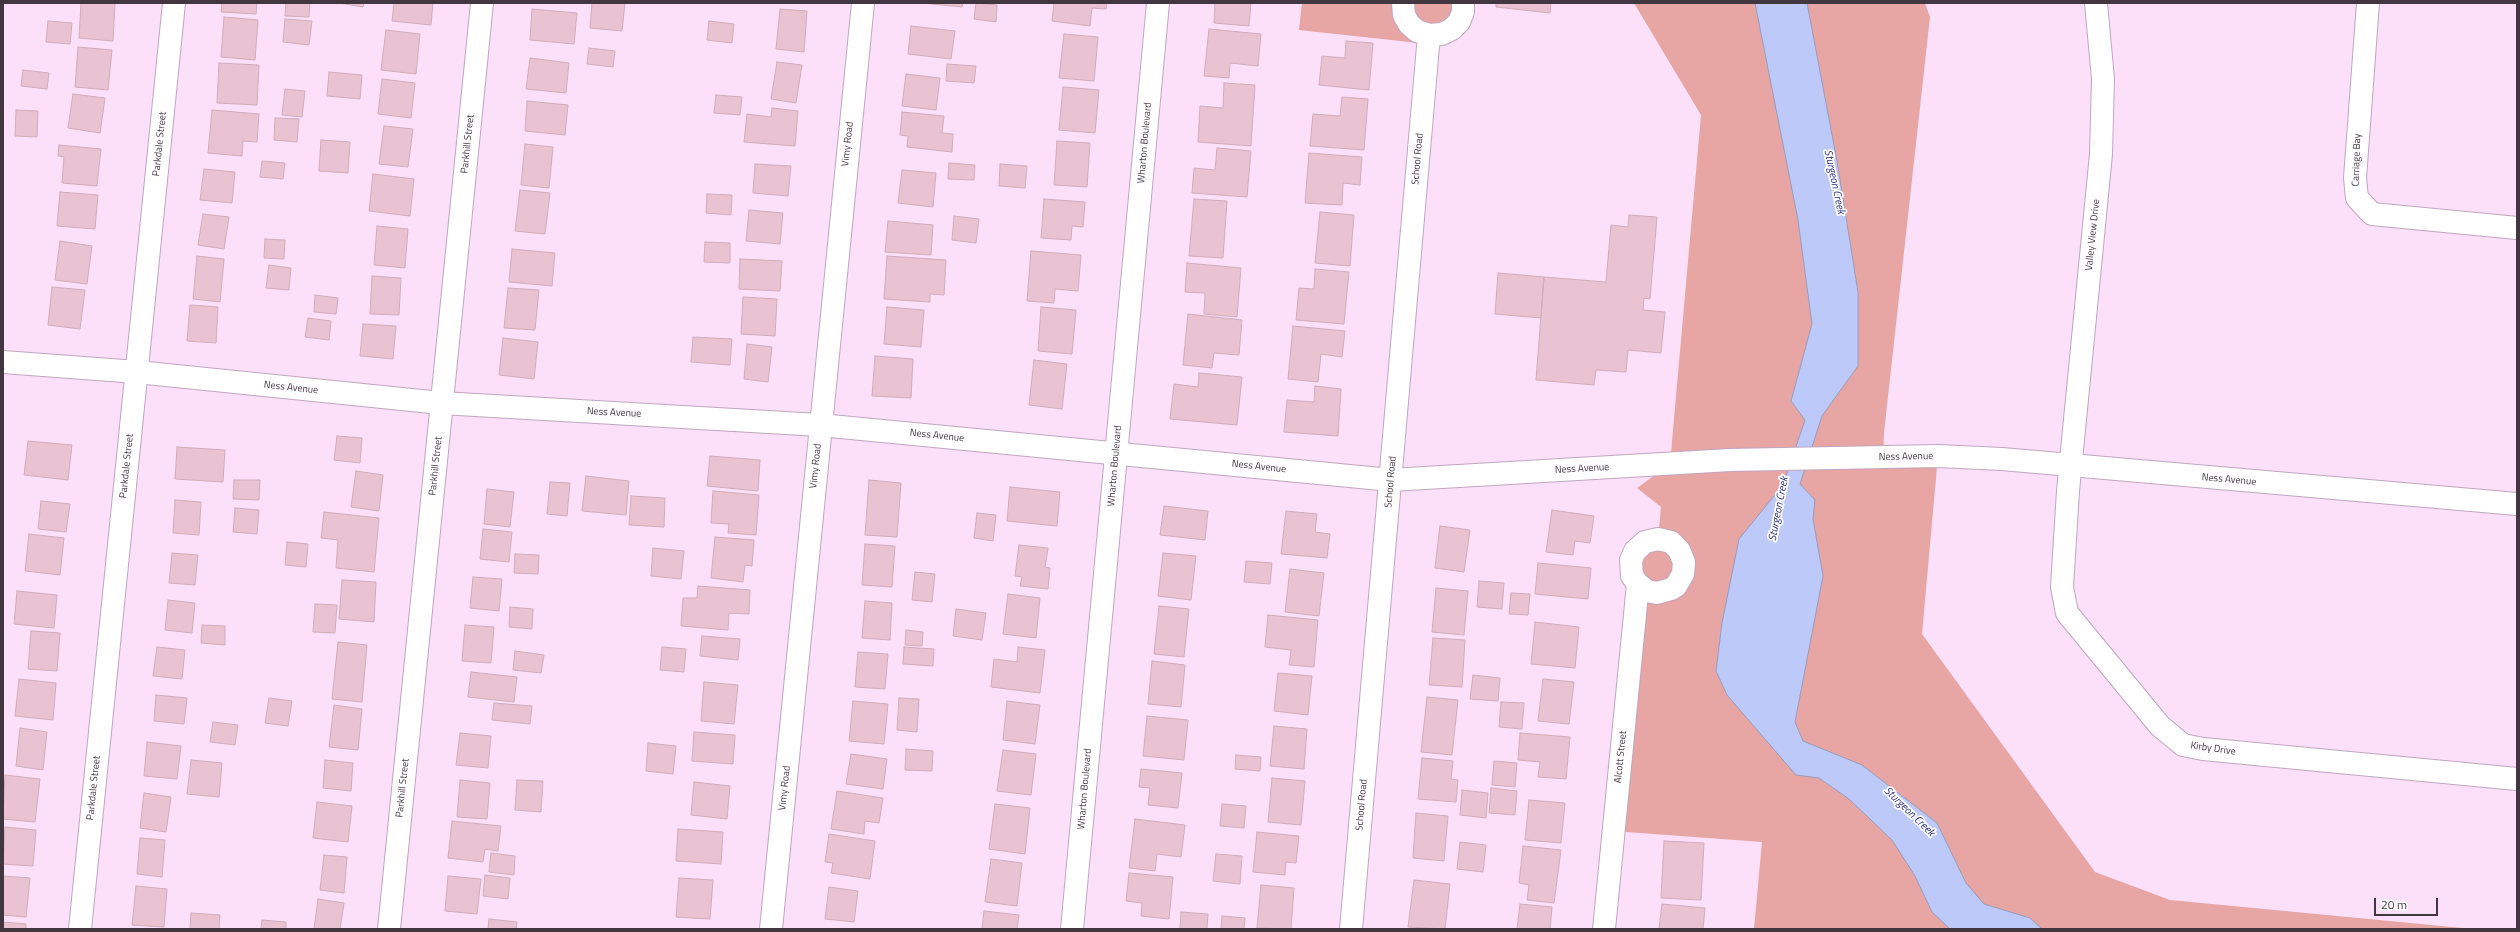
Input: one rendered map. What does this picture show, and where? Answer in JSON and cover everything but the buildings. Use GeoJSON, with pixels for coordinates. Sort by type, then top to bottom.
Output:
{"type":"FeatureCollection","features":[{"type":"Feature","properties":{"kind":"street","name":"Parkdale Street"},"geometry":{"type":"LineString","coordinates":[[80,929],[174,3]]}},
{"type":"Feature","properties":{"kind":"street","name":"Parkhill Street"},"geometry":{"type":"LineString","coordinates":[[389,929],[482,3]]}},
{"type":"Feature","properties":{"kind":"street","name":"Vimy Road"},"geometry":{"type":"LineString","coordinates":[[771,929],[863,3]]}},
{"type":"Feature","properties":{"kind":"street","name":"Wharton Boulevard"},"geometry":{"type":"LineString","coordinates":[[1072,929],[1158,3]]}},
{"type":"Feature","properties":{"kind":"street"},"geometry":{"type":"LineString","coordinates":[[1403,3],[1404,15],[1409,24],[1417,31],[1429,35],[1442,34],[1452,29],[1461,17],[1463,3]]}},
{"type":"Feature","properties":{"kind":"street","name":"Valley View Drive"},"geometry":{"type":"LineString","coordinates":[[2070,466],[2101,154],[2103,79],[2096,3]]}},
{"type":"Feature","properties":{"kind":"street","name":"Carriage Bay"},"geometry":{"type":"LineString","coordinates":[[2368,3],[2355,178],[2357,198],[2372,214],[2517,228]]}},
{"type":"Feature","properties":{"kind":"street","name":"School Road"},"geometry":{"type":"LineString","coordinates":[[1351,929],[1429,35]]}},
{"type":"Feature","properties":{"kind":"street","name":"Ness Avenue"},"geometry":{"type":"LineString","coordinates":[[3,362],[137,372],[441,402],[820,425],[1391,480],[1730,460],[1883,457],[2002,459],[2517,504]]}},
{"type":"Feature","properties":{"kind":"street","name":"Kirby Drive"},"geometry":{"type":"LineString","coordinates":[[2070,466],[2062,588],[2067,613],[2160,726],[2174,739],[2183,745],[2202,750],[2517,779]]}},
{"type":"Feature","properties":{"kind":"street","name":"Alcott Street"},"geometry":{"type":"LineString","coordinates":[[1604,929],[1638,584]]}},
{"type":"Feature","properties":{"kind":"shaded area"},"geometry":{"type":"Polygon","coordinates":[[[1302,3],[1463,3],[1428,44],[1299,30],[1302,3]]]}},
{"type":"Feature","properties":{"kind":"shaded area"},"geometry":{"type":"Polygon","coordinates":[[[1634,3],[1925,3],[1930,17],[1884,433],[1883,457],[1938,456],[1922,634],[2095,872],[2170,900],[2473,929],[1754,929],[1762,842],[1613,831],[1631,567],[1658,539],[1661,507],[1637,488],[1670,464],[1701,115],[1634,3]]]}},
{"type":"Feature","properties":{"kind":"water","name":"Sturgeon Creek"},"geometry":{"type":"Polygon","coordinates":[[[1755,3],[1807,3],[1837,161],[1858,292],[1858,366],[1822,416],[1800,484],[1815,500],[1813,519],[1823,576],[1795,722],[1803,741],[1862,765],[1937,823],[1966,883],[1984,904],[2030,918],[2042,929],[1950,929],[1932,912],[1915,876],[1892,840],[1849,799],[1819,778],[1796,775],[1727,695],[1716,671],[1722,623],[1739,539],[1783,485],[1805,420],[1791,401],[1812,324],[1798,220],[1755,3]]]}}]}
